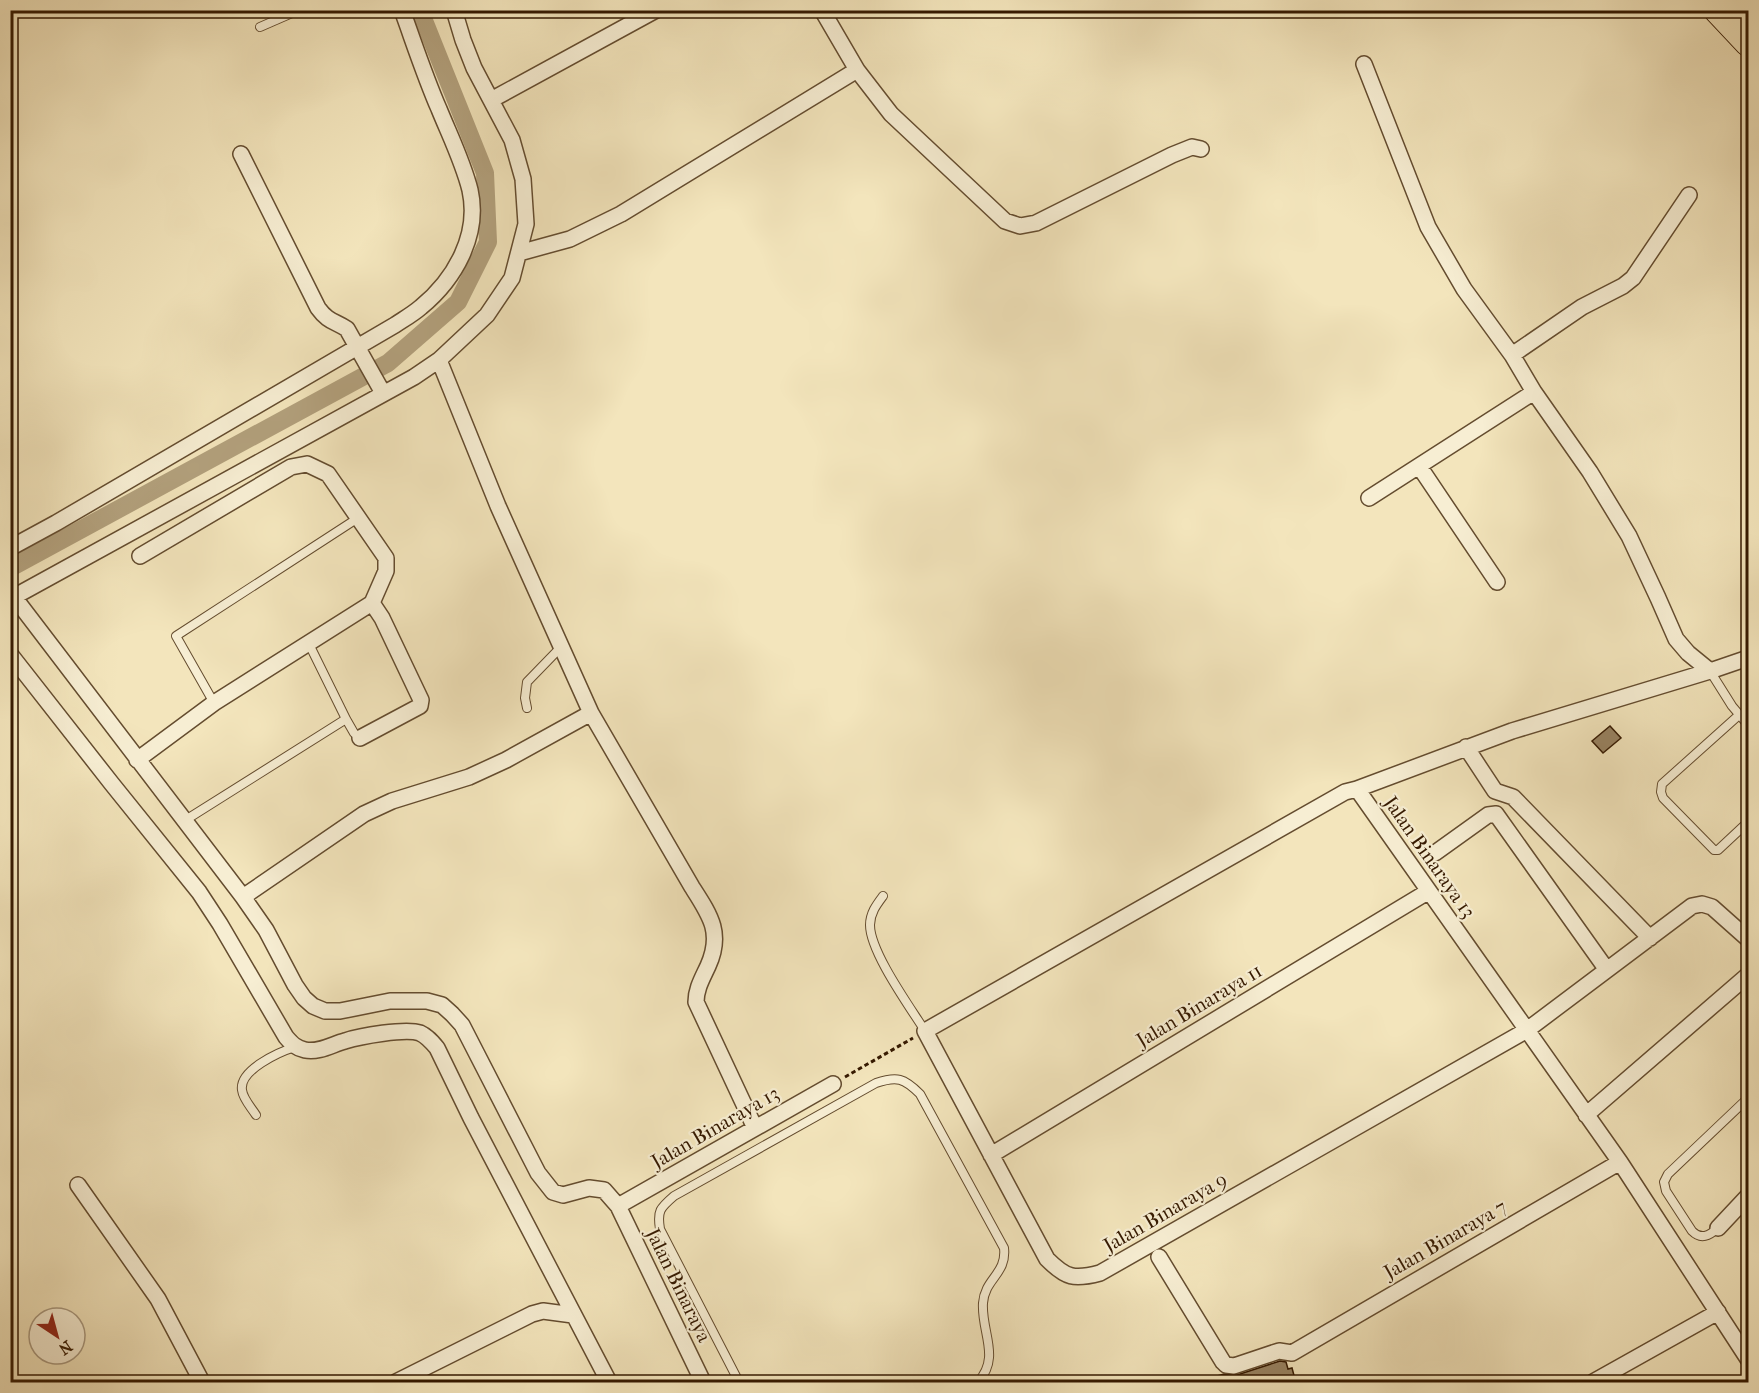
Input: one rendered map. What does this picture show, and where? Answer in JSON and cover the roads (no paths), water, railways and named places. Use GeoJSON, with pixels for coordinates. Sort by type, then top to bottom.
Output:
{"type":"FeatureCollection","features":[{"type":"Feature","properties":{"kind":"highway"},"geometry":{"type":"LineString","coordinates":[[1718,10],[1749,43]]}},
{"type":"Feature","properties":{"kind":"street"},"geometry":{"type":"LineString","coordinates":[[10,548],[360,350],[422,307],[444,284],[462,257],[471,227],[470,193],[460,156],[438,108],[402,10]]}},
{"type":"Feature","properties":{"kind":"street"},"geometry":{"type":"LineString","coordinates":[[454,10],[474,68],[512,140],[523,179],[526,224],[519,253],[512,278],[487,315],[439,360],[414,377],[381,390],[12,598],[243,897],[266,930],[295,986],[304,998],[313,1006],[325,1011],[390,1000],[427,1001],[442,1005],[462,1025],[538,1173],[553,1192],[563,1195],[589,1188],[604,1190],[618,1206]]}},
{"type":"Feature","properties":{"kind":"street"},"geometry":{"type":"LineString","coordinates":[[491,100],[656,10]]}},
{"type":"Feature","properties":{"kind":"street"},"geometry":{"type":"LineString","coordinates":[[822,10],[857,70],[891,114],[1005,221],[1020,226],[1036,223],[1172,155],[1192,147],[1201,148]]}},
{"type":"Feature","properties":{"kind":"street"},"geometry":{"type":"LineString","coordinates":[[1364,64],[1428,228],[1464,289],[1512,355],[1534,392],[1590,472],[1629,536],[1676,639],[1688,653],[1710,671]]}},
{"type":"Feature","properties":{"kind":"street"},"geometry":{"type":"LineString","coordinates":[[519,253],[570,239],[621,214],[857,70]]}},
{"type":"Feature","properties":{"kind":"street"},"geometry":{"type":"LineString","coordinates":[[241,154],[318,308],[332,323],[340,324],[347,329],[381,390]]}},
{"type":"Feature","properties":{"kind":"street"},"geometry":{"type":"LineString","coordinates":[[1512,355],[1582,307],[1623,286],[1633,278],[1689,195]]}},
{"type":"Feature","properties":{"kind":"street"},"geometry":{"type":"LineString","coordinates":[[439,360],[498,506],[591,713],[709,914],[716,935],[713,955],[696,991],[696,1002],[755,1128]]}},
{"type":"Feature","properties":{"kind":"street"},"geometry":{"type":"LineString","coordinates":[[1369,498],[1534,392]]}},
{"type":"Feature","properties":{"kind":"street"},"geometry":{"type":"LineString","coordinates":[[137,760],[214,703],[372,603],[386,571],[386,558],[328,474],[307,464],[291,467],[140,556]]}},
{"type":"Feature","properties":{"kind":"street"},"geometry":{"type":"LineString","coordinates":[[1419,466],[1497,582]]}},
{"type":"Feature","properties":{"kind":"street"},"geometry":{"type":"LineString","coordinates":[[360,738],[412,712],[420,706],[421,700],[382,618],[372,603]]}},
{"type":"Feature","properties":{"kind":"street"},"geometry":{"type":"LineString","coordinates":[[10,654],[199,892],[286,1038],[295,1047],[306,1051],[317,1050],[348,1040],[408,1031],[421,1034],[437,1048],[609,1383]]}},
{"type":"Feature","properties":{"kind":"street"},"geometry":{"type":"LineString","coordinates":[[1357,789],[1512,731],[1749,658]]}},
{"type":"Feature","properties":{"kind":"street"},"geometry":{"type":"LineString","coordinates":[[243,897],[364,814],[392,801],[469,777],[506,760],[591,713]]}},
{"type":"Feature","properties":{"kind":"street"},"geometry":{"type":"LineString","coordinates":[[1466,747],[1495,791],[1496,814],[1607,970]]}},
{"type":"Feature","properties":{"kind":"street","name":"Jalan Binaraya 13"},"geometry":{"type":"LineString","coordinates":[[925,1032],[1345,792],[1357,789],[1620,1162],[1749,1359]]}},
{"type":"Feature","properties":{"kind":"street"},"geometry":{"type":"LineString","coordinates":[[1495,791],[1513,797],[1650,938]]}},
{"type":"Feature","properties":{"kind":"street"},"geometry":{"type":"LineString","coordinates":[[1435,853],[1488,815],[1496,814]]}},
{"type":"Feature","properties":{"kind":"street","name":"Jalan Binaraya 11"},"geometry":{"type":"LineString","coordinates":[[991,1155],[1429,891]]}},
{"type":"Feature","properties":{"kind":"street","name":"Jalan Binaraya 9"},"geometry":{"type":"LineString","coordinates":[[925,1032],[1047,1259],[1059,1271],[1070,1277],[1085,1277],[1100,1273],[1527,1030],[1692,906],[1702,904],[1712,907],[1749,939]]}},
{"type":"Feature","properties":{"kind":"street"},"geometry":{"type":"LineString","coordinates":[[1586,1115],[1749,975]]}},
{"type":"Feature","properties":{"kind":"street","name":"Jalan Binaraya 13"},"geometry":{"type":"LineString","coordinates":[[618,1206],[833,1084]]}},
{"type":"Feature","properties":{"kind":"street","name":"Jalan Binaraya 7"},"geometry":{"type":"LineString","coordinates":[[1159,1257],[1223,1362],[1234,1366],[1280,1351],[1292,1353],[1620,1162]]}},
{"type":"Feature","properties":{"kind":"street"},"geometry":{"type":"LineString","coordinates":[[78,1185],[158,1299],[202,1383]]}},
{"type":"Feature","properties":{"kind":"street"},"geometry":{"type":"LineString","coordinates":[[1718,1228],[1749,1196]]}},
{"type":"Feature","properties":{"kind":"street","name":"Jalan Binaraya"},"geometry":{"type":"LineString","coordinates":[[618,1206],[703,1383]]}},
{"type":"Feature","properties":{"kind":"street"},"geometry":{"type":"LineString","coordinates":[[396,1383],[532,1314],[543,1311],[573,1315]]}},
{"type":"Feature","properties":{"kind":"street"},"geometry":{"type":"LineString","coordinates":[[1593,1383],[1718,1312]]}},
{"type":"Feature","properties":{"kind":"lane"},"geometry":{"type":"LineString","coordinates":[[260,27],[299,10]]}},
{"type":"Feature","properties":{"kind":"lane"},"geometry":{"type":"LineString","coordinates":[[214,703],[176,636],[358,518]]}},
{"type":"Feature","properties":{"kind":"lane"},"geometry":{"type":"LineString","coordinates":[[309,644],[346,719],[354,733],[360,738]]}},
{"type":"Feature","properties":{"kind":"lane"},"geometry":{"type":"LineString","coordinates":[[527,708],[525,698],[527,682],[561,647]]}},
{"type":"Feature","properties":{"kind":"lane"},"geometry":{"type":"LineString","coordinates":[[1710,671],[1732,706],[1749,726]]}},
{"type":"Feature","properties":{"kind":"lane"},"geometry":{"type":"LineString","coordinates":[[1739,715],[1662,784],[1661,792],[1663,798],[1714,850],[1718,850],[1749,822]]}},
{"type":"Feature","properties":{"kind":"lane"},"geometry":{"type":"LineString","coordinates":[[184,821],[346,719]]}},
{"type":"Feature","properties":{"kind":"lane"},"geometry":{"type":"LineString","coordinates":[[883,896],[873,910],[870,922],[871,936],[879,955],[925,1032]]}},
{"type":"Feature","properties":{"kind":"lane"},"geometry":{"type":"LineString","coordinates":[[256,1115],[242,1090],[243,1080],[258,1066],[281,1052],[295,1047]]}},
{"type":"Feature","properties":{"kind":"lane"},"geometry":{"type":"LineString","coordinates":[[739,1383],[660,1229],[658,1215],[662,1206],[674,1196],[876,1083],[890,1078],[900,1079],[910,1084],[920,1094],[1004,1248],[1005,1258],[1002,1268],[989,1283],[984,1294],[989,1364],[978,1383]]}},
{"type":"Feature","properties":{"kind":"lane"},"geometry":{"type":"LineString","coordinates":[[1718,1228],[1709,1235],[1696,1235],[1666,1191],[1664,1182],[1668,1174],[1749,1098]]}},
{"type":"Feature","properties":{"kind":"waterway"},"geometry":{"type":"LineString","coordinates":[[10,568],[388,363],[458,302],[488,242],[485,173],[421,10]]}}]}
